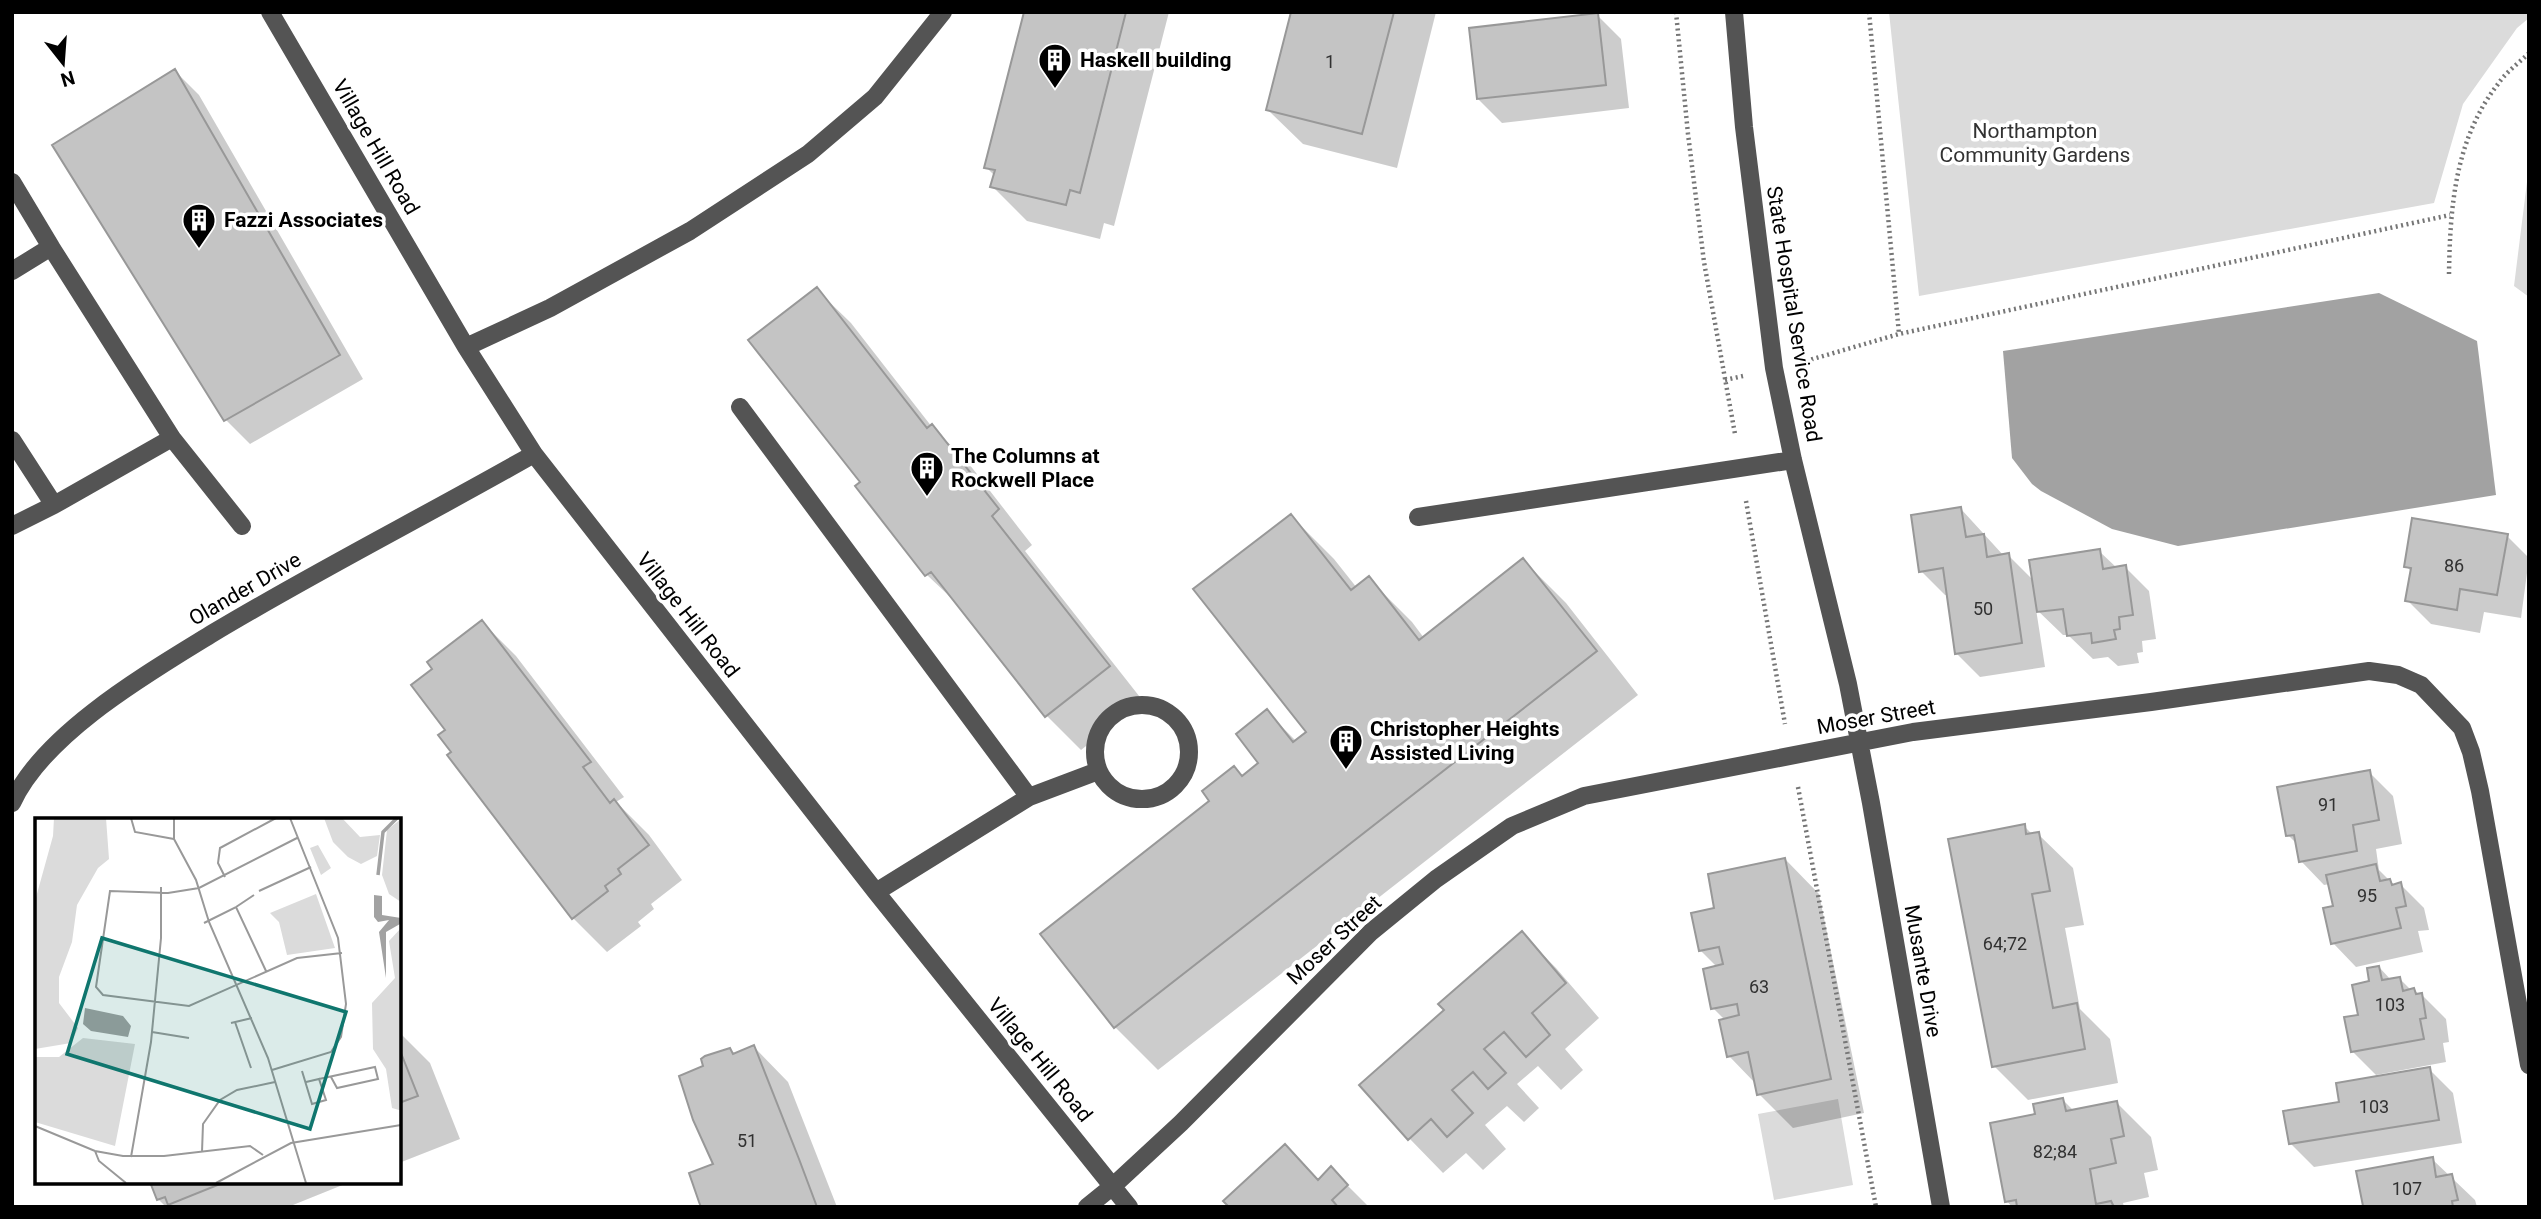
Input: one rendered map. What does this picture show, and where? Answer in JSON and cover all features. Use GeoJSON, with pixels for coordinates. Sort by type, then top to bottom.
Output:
{"type":"FeatureCollection","features":[{"type":"Feature","properties":{"kind":"street","name":"Village Hill Road"},"geometry":{"type":"LineString","coordinates":[[270,12],[466,346],[534,454],[876,892],[1129,1207]]}},
{"type":"Feature","properties":{"kind":"street"},"geometry":{"type":"LineString","coordinates":[[466,346],[550,308],[690,231],[808,154],[875,97],[943,12]]}},
{"type":"Feature","properties":{"kind":"street","name":"State Hospital Service Road"},"geometry":{"type":"LineString","coordinates":[[1734,12],[1744,127],[1774,368],[1859,743]]}},
{"type":"Feature","properties":{"kind":"street"},"geometry":{"type":"LineString","coordinates":[[12,182],[172,438],[242,526]]}},
{"type":"Feature","properties":{"kind":"street"},"geometry":{"type":"LineString","coordinates":[[12,271],[51,247]]}},
{"type":"Feature","properties":{"kind":"street"},"geometry":{"type":"LineString","coordinates":[[740,407],[1030,797]]}},
{"type":"Feature","properties":{"kind":"street"},"geometry":{"type":"LineString","coordinates":[[12,526],[172,438]]}},
{"type":"Feature","properties":{"kind":"street"},"geometry":{"type":"LineString","coordinates":[[12,440],[54,505]]}},
{"type":"Feature","properties":{"kind":"street","name":"Olander Drive"},"geometry":{"type":"LineString","coordinates":[[12,803],[52,747],[139,678],[280,593],[534,454]]}},
{"type":"Feature","properties":{"kind":"street"},"geometry":{"type":"LineString","coordinates":[[1418,517],[1793,460]]}},
{"type":"Feature","properties":{"kind":"street","name":"Moser Street"},"geometry":{"type":"LineString","coordinates":[[1087,1207],[1181,1123],[1371,932],[1436,878],[1512,826],[1584,796],[1913,732],[2369,671],[2398,674],[2421,685],[2462,728],[2471,752],[2529,1065]]}},
{"type":"Feature","properties":{"kind":"street"},"geometry":{"type":"LineString","coordinates":[[1136,704],[1166,711],[1179,722],[1187,736],[1187,768],[1179,782],[1166,793],[1151,799],[1135,799],[1119,794],[1106,784],[1098,771],[1094,756],[1100,728],[1122,709],[1136,704]]}},
{"type":"Feature","properties":{"kind":"street","name":"Musante Drive"},"geometry":{"type":"LineString","coordinates":[[1859,743],[1941,1207]]}},
{"type":"Feature","properties":{"kind":"street"},"geometry":{"type":"LineString","coordinates":[[876,892],[1030,797],[1098,771]]}},
{"type":"Feature","properties":{"kind":"path"},"geometry":{"type":"LineString","coordinates":[[1676,12],[1702,249],[1876,1207]]}},
{"type":"Feature","properties":{"kind":"path"},"geometry":{"type":"LineString","coordinates":[[1869,12],[1899,334]]}},
{"type":"Feature","properties":{"kind":"path"},"geometry":{"type":"LineString","coordinates":[[2449,274],[2450,215],[2466,139],[2498,84],[2529,53]]}},
{"type":"Feature","properties":{"kind":"path"},"geometry":{"type":"LineString","coordinates":[[1725,380],[1899,334],[2450,215]]}},
{"type":"Feature","properties":{"kind":"green space","name":"Northampton Community Gardens"},"geometry":{"type":"Polygon","coordinates":[[[1889,12],[2529,12],[2529,18],[2517,28],[2463,104],[2434,203],[1919,296],[1889,12]]]}},
{"type":"Feature","properties":{"kind":"green space"},"geometry":{"type":"Polygon","coordinates":[[[2529,166],[2529,297],[2514,286],[2529,166]]]}},
{"type":"Feature","properties":{"kind":"green space"},"geometry":{"type":"Polygon","coordinates":[[[1838,1099],[1853,1185],[1774,1200],[1758,1114],[1838,1099]]]}},
{"type":"Feature","properties":{"kind":"shaded area"},"geometry":{"type":"Polygon","coordinates":[[[2379,293],[2477,341],[2496,495],[2178,546],[2112,529],[2041,491],[2032,484],[2012,458],[2003,351],[2379,293]]]}},
{"type":"Feature","properties":{"kind":"building","name":"Haskell building"},"geometry":{"type":"Polygon","coordinates":[[[1024,12],[1126,12],[1080,193],[1070,190],[1066,205],[990,187],[995,170],[984,168],[1024,12]]]}},
{"type":"Feature","properties":{"kind":"building","name":"Haskell building"},"geometry":{"type":"Polygon","coordinates":[[[1291,12],[1394,12],[1362,134],[1266,110],[1291,12]]]}},
{"type":"Feature","properties":{"kind":"building"},"geometry":{"type":"Polygon","coordinates":[[[1598,13],[1606,85],[1477,99],[1469,28],[1598,13]]]}},
{"type":"Feature","properties":{"kind":"building","name":"Fazzi Associates"},"geometry":{"type":"Polygon","coordinates":[[[175,69],[340,355],[224,421],[52,145],[175,69]]]}},
{"type":"Feature","properties":{"kind":"building","name":"The Columns at Rockwell Place"},"geometry":{"type":"Polygon","coordinates":[[[817,287],[927,428],[932,424],[999,509],[992,516],[1110,666],[1045,717],[931,572],[925,576],[855,486],[860,482],[748,340],[817,287]]]}},
{"type":"Feature","properties":{"kind":"building"},"geometry":{"type":"Polygon","coordinates":[[[1961,507],[1966,537],[1984,534],[1987,557],[2009,553],[2022,643],[1955,654],[1943,568],[1919,572],[1911,515],[1961,507]]]}},
{"type":"Feature","properties":{"kind":"building","name":"Christopher Heights Assisted Living"},"geometry":{"type":"Polygon","coordinates":[[[1291,514],[1351,590],[1369,576],[1419,640],[1523,558],[1597,651],[1114,1028],[1040,934],[1209,801],[1202,791],[1234,766],[1242,776],[1258,763],[1236,734],[1267,709],[1293,742],[1306,732],[1193,589],[1291,514]]]}},
{"type":"Feature","properties":{"kind":"building"},"geometry":{"type":"Polygon","coordinates":[[[2412,518],[2508,534],[2497,595],[2460,589],[2457,610],[2405,601],[2411,568],[2404,567],[2412,518]]]}},
{"type":"Feature","properties":{"kind":"building"},"geometry":{"type":"Polygon","coordinates":[[[2100,549],[2103,569],[2126,565],[2133,615],[2119,617],[2120,629],[2114,630],[2116,639],[2092,643],[2091,633],[2067,636],[2063,609],[2037,612],[2029,560],[2100,549]]]}},
{"type":"Feature","properties":{"kind":"building"},"geometry":{"type":"Polygon","coordinates":[[[482,620],[591,762],[583,767],[610,803],[614,799],[649,845],[618,869],[621,874],[605,886],[608,891],[572,919],[447,755],[451,752],[438,735],[445,730],[411,685],[432,669],[427,662],[482,620]]]}},
{"type":"Feature","properties":{"kind":"building"},"geometry":{"type":"Polygon","coordinates":[[[2370,770],[2379,820],[2353,825],[2357,851],[2299,862],[2294,835],[2286,836],[2277,787],[2370,770]]]}},
{"type":"Feature","properties":{"kind":"building"},"geometry":{"type":"Polygon","coordinates":[[[2025,824],[2026,834],[2039,832],[2050,891],[2032,894],[2053,1008],[2077,1003],[2085,1049],[1992,1067],[1948,839],[2025,824]]]}},
{"type":"Feature","properties":{"kind":"building"},"geometry":{"type":"Polygon","coordinates":[[[1785,858],[1831,1079],[1757,1095],[1748,1052],[1727,1057],[1719,1020],[1739,1015],[1737,1004],[1711,1009],[1703,969],[1723,964],[1719,947],[1699,951],[1691,913],[1714,908],[1708,874],[1785,858]]]}},
{"type":"Feature","properties":{"kind":"building"},"geometry":{"type":"Polygon","coordinates":[[[2376,864],[2380,881],[2390,879],[2392,885],[2401,882],[2406,906],[2396,908],[2401,928],[2331,944],[2323,908],[2333,906],[2326,875],[2376,864]]]}},
{"type":"Feature","properties":{"kind":"building"},"geometry":{"type":"Polygon","coordinates":[[[1522,931],[1566,983],[1532,1013],[1550,1035],[1526,1057],[1504,1032],[1484,1049],[1506,1073],[1488,1089],[1473,1072],[1452,1090],[1473,1113],[1447,1137],[1431,1119],[1408,1140],[1359,1085],[1444,1010],[1438,1004],[1522,931]]]}},
{"type":"Feature","properties":{"kind":"building"},"geometry":{"type":"Polygon","coordinates":[[[2379,966],[2382,980],[2400,977],[2403,991],[2414,988],[2416,994],[2422,993],[2426,1018],[2420,1019],[2424,1039],[2351,1052],[2344,1017],[2358,1015],[2352,985],[2369,981],[2367,968],[2379,966]]]}},
{"type":"Feature","properties":{"kind":"building"},"geometry":{"type":"Polygon","coordinates":[[[754,1045],[817,1207],[701,1207],[699,1202],[689,1173],[713,1164],[693,1120],[679,1076],[703,1066],[701,1059],[705,1056],[730,1048],[733,1054],[754,1045]]]}},
{"type":"Feature","properties":{"kind":"building"},"geometry":{"type":"Polygon","coordinates":[[[401,1053],[418,1096],[401,1102],[401,1053]]]}},
{"type":"Feature","properties":{"kind":"building"},"geometry":{"type":"Polygon","coordinates":[[[2430,1067],[2439,1120],[2289,1144],[2283,1111],[2339,1102],[2336,1083],[2430,1067]]]}},
{"type":"Feature","properties":{"kind":"building"},"geometry":{"type":"Polygon","coordinates":[[[2063,1098],[2066,1111],[2117,1101],[2124,1136],[2111,1139],[2116,1163],[2090,1169],[2096,1204],[2111,1201],[2114,1207],[2017,1207],[2016,1200],[2005,1202],[1990,1123],[2035,1114],[2033,1104],[2063,1098]]]}},
{"type":"Feature","properties":{"kind":"building"},"geometry":{"type":"Polygon","coordinates":[[[1285,1144],[1318,1180],[1331,1166],[1348,1185],[1332,1200],[1338,1207],[1229,1207],[1223,1201],[1285,1144]]]}},
{"type":"Feature","properties":{"kind":"building"},"geometry":{"type":"Polygon","coordinates":[[[2433,1157],[2436,1177],[2452,1174],[2458,1200],[2452,1201],[2453,1207],[2358,1207],[2363,1206],[2356,1171],[2433,1157]]]}},
{"type":"Feature","properties":{"kind":"building"},"geometry":{"type":"Polygon","coordinates":[[[151,1184],[220,1184],[168,1205],[165,1197],[157,1200],[151,1184]]]}},
{"type":"Feature","properties":{"kind":"place","name":"Haskell building"},"geometry":{"type":"Point","coordinates":[1055,90]}},
{"type":"Feature","properties":{"kind":"place","name":"Fazzi Associates"},"geometry":{"type":"Point","coordinates":[199,250]}},
{"type":"Feature","properties":{"kind":"place","name":"The Columns at Rockwell Place"},"geometry":{"type":"Point","coordinates":[927,498]}},
{"type":"Feature","properties":{"kind":"place","name":"Christopher Heights Assisted Living"},"geometry":{"type":"Point","coordinates":[1346,771]}}]}
